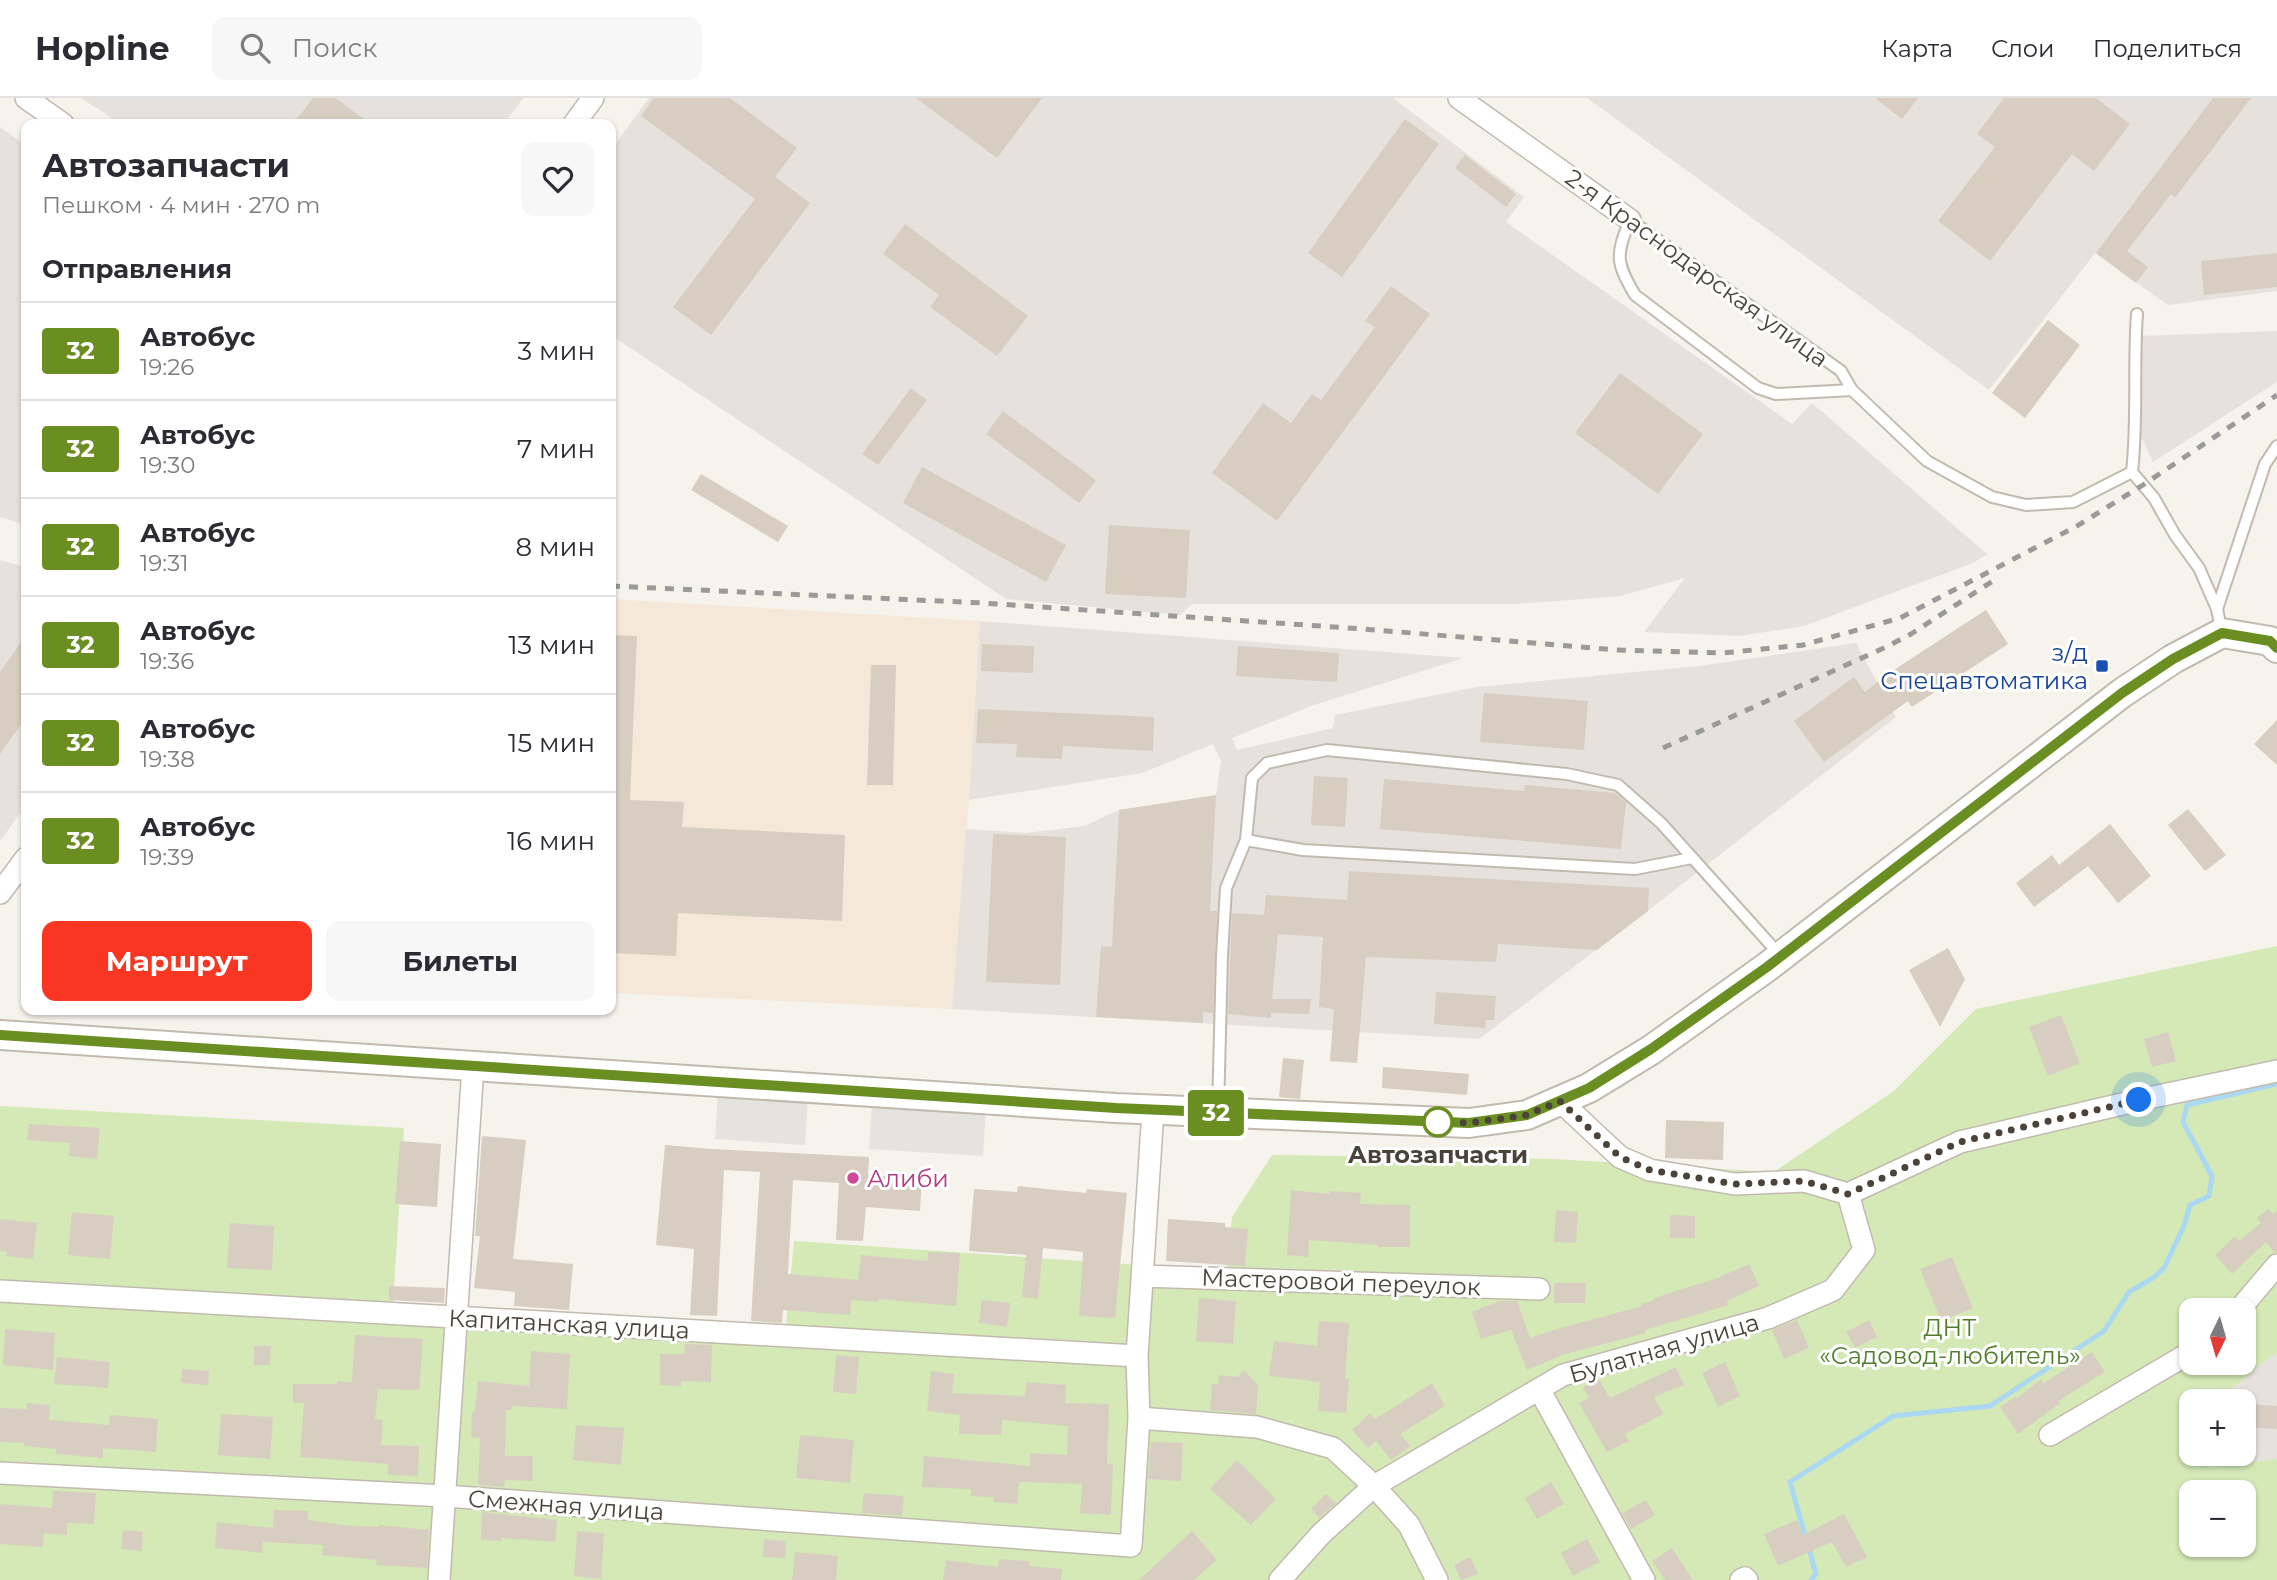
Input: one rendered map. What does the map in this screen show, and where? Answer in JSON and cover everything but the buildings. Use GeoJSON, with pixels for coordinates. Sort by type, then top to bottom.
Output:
{"type":"FeatureCollection","features":[{"type":"Feature","properties":{"kind":"street"},"geometry":{"type":"LineString","coordinates":[[26,98],[56,119]]}},
{"type":"Feature","properties":{"kind":"street"},"geometry":{"type":"LineString","coordinates":[[578,119],[593,98]]}},
{"type":"Feature","properties":{"kind":"street","name":"2-я Краснодарская улица"},"geometry":{"type":"LineString","coordinates":[[1459,98],[1630,220]]}},
{"type":"Feature","properties":{"kind":"street"},"geometry":{"type":"LineString","coordinates":[[0,1035],[1153,1110],[1469,1123],[1527,1115],[1589,1088],[1651,1049],[1781,956],[2122,693],[2173,659],[2220,621],[2270,641],[2277,648]]}},
{"type":"Feature","properties":{"kind":"street"},"geometry":{"type":"LineString","coordinates":[[0,893],[21,865]]}},
{"type":"Feature","properties":{"kind":"street"},"geometry":{"type":"LineString","coordinates":[[439,1580],[473,1066]]}},
{"type":"Feature","properties":{"kind":"street"},"geometry":{"type":"LineString","coordinates":[[1560,1101],[1620,1157],[1650,1170],[1735,1184],[1804,1181],[1848,1194],[1960,1142],[2277,1071]]}},
{"type":"Feature","properties":{"kind":"street"},"geometry":{"type":"LineString","coordinates":[[1153,1110],[1137,1356],[1139,1418],[1257,1427],[1333,1448],[1374,1486],[1409,1525],[1437,1580]]}},
{"type":"Feature","properties":{"kind":"street","name":"Булатная улица"},"geometry":{"type":"LineString","coordinates":[[1280,1580],[1321,1534],[1374,1486],[1563,1375],[1769,1318],[1833,1290],[1864,1250],[1848,1194]]}},
{"type":"Feature","properties":{"kind":"street"},"geometry":{"type":"LineString","coordinates":[[2249,1298],[2277,1265]]}},
{"type":"Feature","properties":{"kind":"street","name":"Мастеровой переулок"},"geometry":{"type":"LineString","coordinates":[[1142,1276],[1539,1289]]}},
{"type":"Feature","properties":{"kind":"street","name":"Капитанская улица"},"geometry":{"type":"LineString","coordinates":[[0,1292],[1137,1356]]}},
{"type":"Feature","properties":{"kind":"street"},"geometry":{"type":"LineString","coordinates":[[2050,1435],[2179,1359]]}},
{"type":"Feature","properties":{"kind":"street"},"geometry":{"type":"LineString","coordinates":[[1539,1390],[1644,1580]]}},
{"type":"Feature","properties":{"kind":"street","name":"Смежная улица"},"geometry":{"type":"LineString","coordinates":[[0,1473],[445,1496],[1131,1546],[1139,1418]]}},
{"type":"Feature","properties":{"kind":"lane"},"geometry":{"type":"LineString","coordinates":[[1630,220],[1618,251],[1625,277],[1635,295],[1758,388],[1776,394],[1852,390]]}},
{"type":"Feature","properties":{"kind":"lane","name":"2-я Краснодарская улица"},"geometry":{"type":"LineString","coordinates":[[1630,220],[1841,371],[1852,390],[1927,461],[1992,497],[2026,505],[2073,502],[2132,472]]}},
{"type":"Feature","properties":{"kind":"lane"},"geometry":{"type":"LineString","coordinates":[[2137,314],[2134,348],[2135,444],[2132,472],[2154,498],[2175,535],[2199,568],[2220,621]]}},
{"type":"Feature","properties":{"kind":"lane"},"geometry":{"type":"LineString","coordinates":[[2220,621],[2265,464],[2277,446]]}},
{"type":"Feature","properties":{"kind":"lane"},"geometry":{"type":"LineString","coordinates":[[1218,1113],[1226,888],[1246,841],[1252,778],[1267,762],[1327,750],[1567,774],[1618,785],[1661,823],[1781,956]]}},
{"type":"Feature","properties":{"kind":"lane"},"geometry":{"type":"LineString","coordinates":[[1246,841],[1303,849],[1635,869],[1692,858]]}},
{"type":"Feature","properties":{"kind":"shaded area"},"geometry":{"type":"Polygon","coordinates":[[[81,98],[523,98],[508,119],[113,119],[81,98]]]}},
{"type":"Feature","properties":{"kind":"shaded area"},"geometry":{"type":"Polygon","coordinates":[[[649,98],[1393,98],[1524,197],[1506,222],[1792,424],[1812,403],[1987,554],[1973,563],[1804,626],[1739,636],[1644,632],[1685,578],[1620,596],[1518,604],[1192,604],[1180,615],[1006,599],[616,338],[616,143],[649,98]]]}},
{"type":"Feature","properties":{"kind":"shaded area"},"geometry":{"type":"Polygon","coordinates":[[[1587,98],[2277,98],[2277,291],[2168,305],[2095,253],[1989,390],[1587,98]]]}},
{"type":"Feature","properties":{"kind":"shaded area"},"geometry":{"type":"Polygon","coordinates":[[[0,127],[21,142],[21,523],[0,517],[0,127]]]}},
{"type":"Feature","properties":{"kind":"shaded area"},"geometry":{"type":"Polygon","coordinates":[[[2277,331],[2277,382],[2153,462],[2141,436],[2139,336],[2277,331]]]}},
{"type":"Feature","properties":{"kind":"shaded area"},"geometry":{"type":"Polygon","coordinates":[[[0,560],[21,566],[21,812],[0,841],[0,560]]]}},
{"type":"Feature","properties":{"kind":"shaded area"},"geometry":{"type":"Polygon","coordinates":[[[616,599],[980,621],[952,1009],[616,993],[616,599]]]}},
{"type":"Feature","properties":{"kind":"shaded area"},"geometry":{"type":"Polygon","coordinates":[[[980,621],[1464,658],[1314,705],[1232,738],[1237,750],[1333,728],[1335,715],[1477,687],[1700,666],[1856,643],[1896,717],[1479,1039],[952,1009],[966,829],[1026,833],[1084,826],[1119,810],[1216,796],[1221,761],[1213,744],[1142,773],[969,800],[980,621]]]}},
{"type":"Feature","properties":{"kind":"shaded area"},"geometry":{"type":"Polygon","coordinates":[[[718,1092],[808,1098],[805,1145],[715,1139],[718,1092]]]}},
{"type":"Feature","properties":{"kind":"shaded area"},"geometry":{"type":"Polygon","coordinates":[[[872,1102],[986,1109],[983,1156],[869,1149],[872,1102]]]}},
{"type":"Feature","properties":{"kind":"shaded area"},"geometry":{"type":"Polygon","coordinates":[[[2277,1352],[2277,1459],[2256,1462],[2256,1389],[2231,1389],[2247,1376],[2256,1376],[2256,1369],[2277,1352]]]}},
{"type":"Feature","properties":{"kind":"green space","name":"ДНТ «Садовод-любитель»"},"geometry":{"type":"Polygon","coordinates":[[[2277,946],[2277,1352],[2256,1369],[2256,1298],[2179,1298],[2179,1376],[2247,1376],[2231,1389],[2179,1389],[2179,1466],[2256,1466],[2256,1462],[2277,1459],[2277,1580],[0,1580],[0,1106],[404,1128],[393,1303],[786,1326],[794,1241],[1227,1271],[1232,1217],[1272,1155],[1553,1159],[1774,1172],[1894,1091],[1976,1009],[2277,946]]]}},
{"type":"Feature","properties":{"kind":"waterway"},"geometry":{"type":"LineString","coordinates":[[1806,1539],[1790,1482],[1893,1416],[1990,1406],[2104,1331],[2129,1292],[2164,1268],[2184,1226],[2190,1205],[2209,1196],[2212,1176],[2183,1122],[2187,1105],[2277,1084]]}},
{"type":"Feature","properties":{"kind":"waterway"},"geometry":{"type":"LineString","coordinates":[[1809,1548],[1816,1574],[1811,1580]]}},
{"type":"Feature","properties":{"kind":"railway"},"geometry":{"type":"LineString","coordinates":[[616,586],[983,603],[1364,629],[1616,650],[1723,653],[1803,645],[1900,618],[2077,526],[2277,395]]}},
{"type":"Feature","properties":{"kind":"railway"},"geometry":{"type":"LineString","coordinates":[[1663,748],[1886,647],[1911,634],[1999,577]]}},
{"type":"Feature","properties":{"kind":"bus line","name":"32"},"geometry":{"type":"LineString","coordinates":[[0,1035],[1116,1108],[1469,1123],[1527,1115],[1589,1088],[1651,1049],[1767,967],[2122,693],[2173,659],[2222,633],[2270,641],[2277,648]]}},
{"type":"Feature","properties":{"kind":"place","name":"з/д Спецавтоматика"},"geometry":{"type":"Point","coordinates":[2102,666]}},
{"type":"Feature","properties":{"kind":"place","name":"Автозапчасти"},"geometry":{"type":"Point","coordinates":[1438,1122]}},
{"type":"Feature","properties":{"kind":"place","name":"Алиби"},"geometry":{"type":"Point","coordinates":[853,1178]}},
{"type":"Feature","properties":{"kind":"route"},"geometry":{"type":"LineString","coordinates":[[1438,1122],[1469,1123],[1527,1115],[1560,1101],[1620,1157],[1650,1170],[1735,1184],[1804,1181],[1848,1194],[1960,1142],[2139,1100]]}}]}
